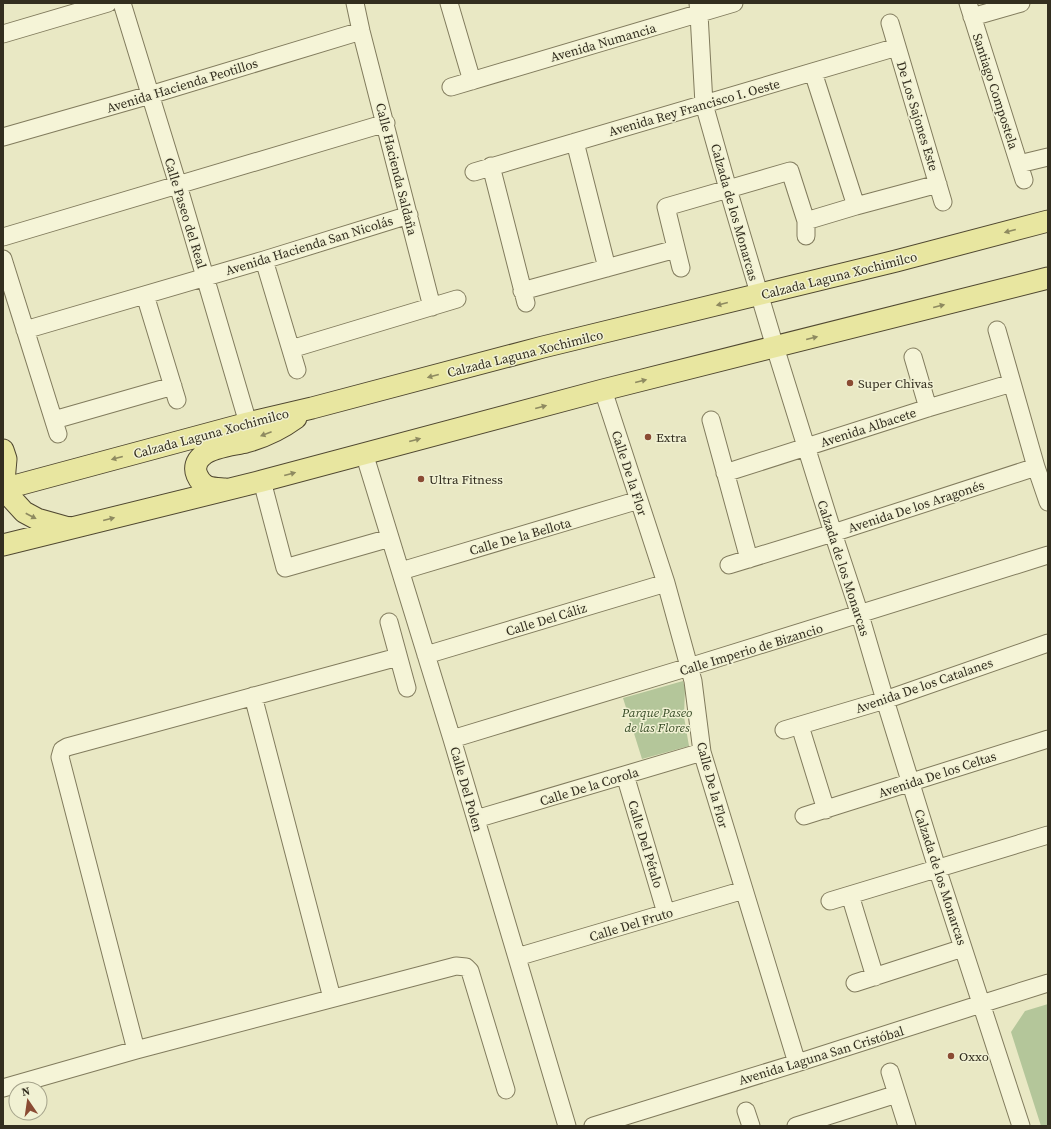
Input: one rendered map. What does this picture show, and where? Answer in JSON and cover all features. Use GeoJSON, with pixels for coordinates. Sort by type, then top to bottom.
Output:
{"type":"FeatureCollection","features":[{"type":"Feature","properties":{"kind":"main road","name":"Calzada Laguna Xochimilco"},"geometry":{"type":"LineString","coordinates":[[3,489],[248,423],[312,408],[543,347],[760,295],[1048,221]]}},
{"type":"Feature","properties":{"kind":"main road"},"geometry":{"type":"LineString","coordinates":[[3,545],[227,490],[603,390],[1048,278]]}},
{"type":"Feature","properties":{"kind":"main road"},"geometry":{"type":"LineString","coordinates":[[227,490],[208,488],[200,482],[196,472],[197,462],[202,455],[212,450],[246,442],[286,426],[312,408]]}},
{"type":"Feature","properties":{"kind":"main road"},"geometry":{"type":"LineString","coordinates":[[3,450],[6,459],[3,493]]}},
{"type":"Feature","properties":{"kind":"main road"},"geometry":{"type":"LineString","coordinates":[[3,489],[24,512],[37,520],[71,528]]}},
{"type":"Feature","properties":{"kind":"street"},"geometry":{"type":"LineString","coordinates":[[3,34],[108,3]]}},
{"type":"Feature","properties":{"kind":"street","name":"Calle Paseo del Real"},"geometry":{"type":"LineString","coordinates":[[122,3],[178,185],[248,423]]}},
{"type":"Feature","properties":{"kind":"street"},"geometry":{"type":"LineString","coordinates":[[449,3],[472,81]]}},
{"type":"Feature","properties":{"kind":"street","name":"Avenida Numancia"},"geometry":{"type":"LineString","coordinates":[[451,87],[699,8],[734,3]]}},
{"type":"Feature","properties":{"kind":"street"},"geometry":{"type":"LineString","coordinates":[[970,10],[1021,3]]}},
{"type":"Feature","properties":{"kind":"street","name":"Calle Hacienda Saldaña"},"geometry":{"type":"LineString","coordinates":[[356,4],[361,31],[386,123],[432,307]]}},
{"type":"Feature","properties":{"kind":"street","name":"Calzada de los Monarcas"},"geometry":{"type":"LineString","coordinates":[[699,8],[704,104],[728,189],[775,347],[860,615],[937,868],[1021,1126]]}},
{"type":"Feature","properties":{"kind":"street","name":"Santiago Compostela"},"geometry":{"type":"LineString","coordinates":[[970,10],[1022,172],[1048,156]]}},
{"type":"Feature","properties":{"kind":"street","name":"De Los Sajones Este"},"geometry":{"type":"LineString","coordinates":[[890,23],[943,202]]}},
{"type":"Feature","properties":{"kind":"street","name":"Avenida Hacienda Peotillos"},"geometry":{"type":"LineString","coordinates":[[3,138],[361,31]]}},
{"type":"Feature","properties":{"kind":"street","name":"Avenida Rey Francisco I. Oeste"},"geometry":{"type":"LineString","coordinates":[[474,172],[897,47]]}},
{"type":"Feature","properties":{"kind":"street"},"geometry":{"type":"LineString","coordinates":[[812,72],[856,206]]}},
{"type":"Feature","properties":{"kind":"street"},"geometry":{"type":"LineString","coordinates":[[3,237],[386,123]]}},
{"type":"Feature","properties":{"kind":"street"},"geometry":{"type":"LineString","coordinates":[[575,142],[607,268]]}},
{"type":"Feature","properties":{"kind":"street"},"geometry":{"type":"LineString","coordinates":[[491,166],[524,297],[607,268],[676,249]]}},
{"type":"Feature","properties":{"kind":"street"},"geometry":{"type":"LineString","coordinates":[[681,268],[666,207],[790,171],[806,228],[856,206],[938,184]]}},
{"type":"Feature","properties":{"kind":"street","name":"Avenida Hacienda San Nicolás"},"geometry":{"type":"LineString","coordinates":[[25,330],[264,260],[409,215]]}},
{"type":"Feature","properties":{"kind":"street"},"geometry":{"type":"LineString","coordinates":[[3,259],[56,427],[175,393],[145,295]]}},
{"type":"Feature","properties":{"kind":"street"},"geometry":{"type":"LineString","coordinates":[[264,260],[297,370]]}},
{"type":"Feature","properties":{"kind":"street"},"geometry":{"type":"LineString","coordinates":[[291,349],[457,299]]}},
{"type":"Feature","properties":{"kind":"street"},"geometry":{"type":"LineString","coordinates":[[997,330],[1036,468],[1048,502]]}},
{"type":"Feature","properties":{"kind":"street"},"geometry":{"type":"LineString","coordinates":[[913,357],[928,408]]}},
{"type":"Feature","properties":{"kind":"street","name":"Avenida Albacete"},"geometry":{"type":"LineString","coordinates":[[726,473],[928,408],[1012,383]]}},
{"type":"Feature","properties":{"kind":"street","name":"Calle De la Flor"},"geometry":{"type":"LineString","coordinates":[[603,390],[666,583],[693,681],[702,752],[796,1063]]}},
{"type":"Feature","properties":{"kind":"street"},"geometry":{"type":"LineString","coordinates":[[711,420],[749,559]]}},
{"type":"Feature","properties":{"kind":"street","name":"Calle Del Polen"},"geometry":{"type":"LineString","coordinates":[[364,454],[452,739],[566,1126]]}},
{"type":"Feature","properties":{"kind":"street","name":"Avenida De los Aragonés"},"geometry":{"type":"LineString","coordinates":[[729,565],[1036,468]]}},
{"type":"Feature","properties":{"kind":"street"},"geometry":{"type":"LineString","coordinates":[[262,481],[285,568],[390,538]]}},
{"type":"Feature","properties":{"kind":"street","name":"Calle De la Bellota"},"geometry":{"type":"LineString","coordinates":[[401,571],[639,500]]}},
{"type":"Feature","properties":{"kind":"street","name":"Calle Imperio de Bizancio"},"geometry":{"type":"LineString","coordinates":[[452,739],[689,668],[1048,556]]}},
{"type":"Feature","properties":{"kind":"street","name":"Calle Del Cáliz"},"geometry":{"type":"LineString","coordinates":[[426,656],[666,583]]}},
{"type":"Feature","properties":{"kind":"street"},"geometry":{"type":"LineString","coordinates":[[388,622],[407,688]]}},
{"type":"Feature","properties":{"kind":"street","name":"Avenida De los Catalanes"},"geometry":{"type":"LineString","coordinates":[[826,810],[792,728],[885,700],[1048,643]]}},
{"type":"Feature","properties":{"kind":"street"},"geometry":{"type":"LineString","coordinates":[[136,1050],[60,757],[62,750],[66,747],[398,657]]}},
{"type":"Feature","properties":{"kind":"street"},"geometry":{"type":"LineString","coordinates":[[253,696],[332,998]]}},
{"type":"Feature","properties":{"kind":"street","name":"Avenida De los Celtas"},"geometry":{"type":"LineString","coordinates":[[804,816],[1048,739]]}},
{"type":"Feature","properties":{"kind":"street","name":"Calle De la Corola"},"geometry":{"type":"LineString","coordinates":[[476,819],[702,752]]}},
{"type":"Feature","properties":{"kind":"street","name":"Calle Del Pétalo"},"geometry":{"type":"LineString","coordinates":[[625,775],[666,913]]}},
{"type":"Feature","properties":{"kind":"street"},"geometry":{"type":"LineString","coordinates":[[830,901],[1048,835]]}},
{"type":"Feature","properties":{"kind":"street","name":"Calle Del Fruto"},"geometry":{"type":"LineString","coordinates":[[517,957],[744,890]]}},
{"type":"Feature","properties":{"kind":"street"},"geometry":{"type":"LineString","coordinates":[[850,895],[875,977]]}},
{"type":"Feature","properties":{"kind":"street"},"geometry":{"type":"LineString","coordinates":[[855,983],[963,948]]}},
{"type":"Feature","properties":{"kind":"street"},"geometry":{"type":"LineString","coordinates":[[3,1088],[136,1050],[456,966],[466,967],[470,972],[506,1090]]}},
{"type":"Feature","properties":{"kind":"street","name":"Avenida Laguna San Cristóbal"},"geometry":{"type":"LineString","coordinates":[[593,1126],[1048,984]]}},
{"type":"Feature","properties":{"kind":"street"},"geometry":{"type":"LineString","coordinates":[[890,1072],[907,1126]]}},
{"type":"Feature","properties":{"kind":"street"},"geometry":{"type":"LineString","coordinates":[[796,1126],[897,1094]]}},
{"type":"Feature","properties":{"kind":"green space","name":"Parque Paseo de las Flores"},"geometry":{"type":"Polygon","coordinates":[[[683,681],[685,688],[684,717],[689,746],[642,759],[623,698],[683,681]]]}},
{"type":"Feature","properties":{"kind":"green space"},"geometry":{"type":"Polygon","coordinates":[[[1048,1004],[1048,1126],[1041,1126],[1011,1032],[1025,1011],[1048,1004]]]}},
{"type":"Feature","properties":{"kind":"place","name":"Super Chivas"},"geometry":{"type":"Point","coordinates":[850,383]}},
{"type":"Feature","properties":{"kind":"place","name":"Extra"},"geometry":{"type":"Point","coordinates":[648,437]}},
{"type":"Feature","properties":{"kind":"place","name":"Ultra Fitness"},"geometry":{"type":"Point","coordinates":[421,479]}},
{"type":"Feature","properties":{"kind":"place","name":"Oxxo"},"geometry":{"type":"Point","coordinates":[951,1056]}}]}
